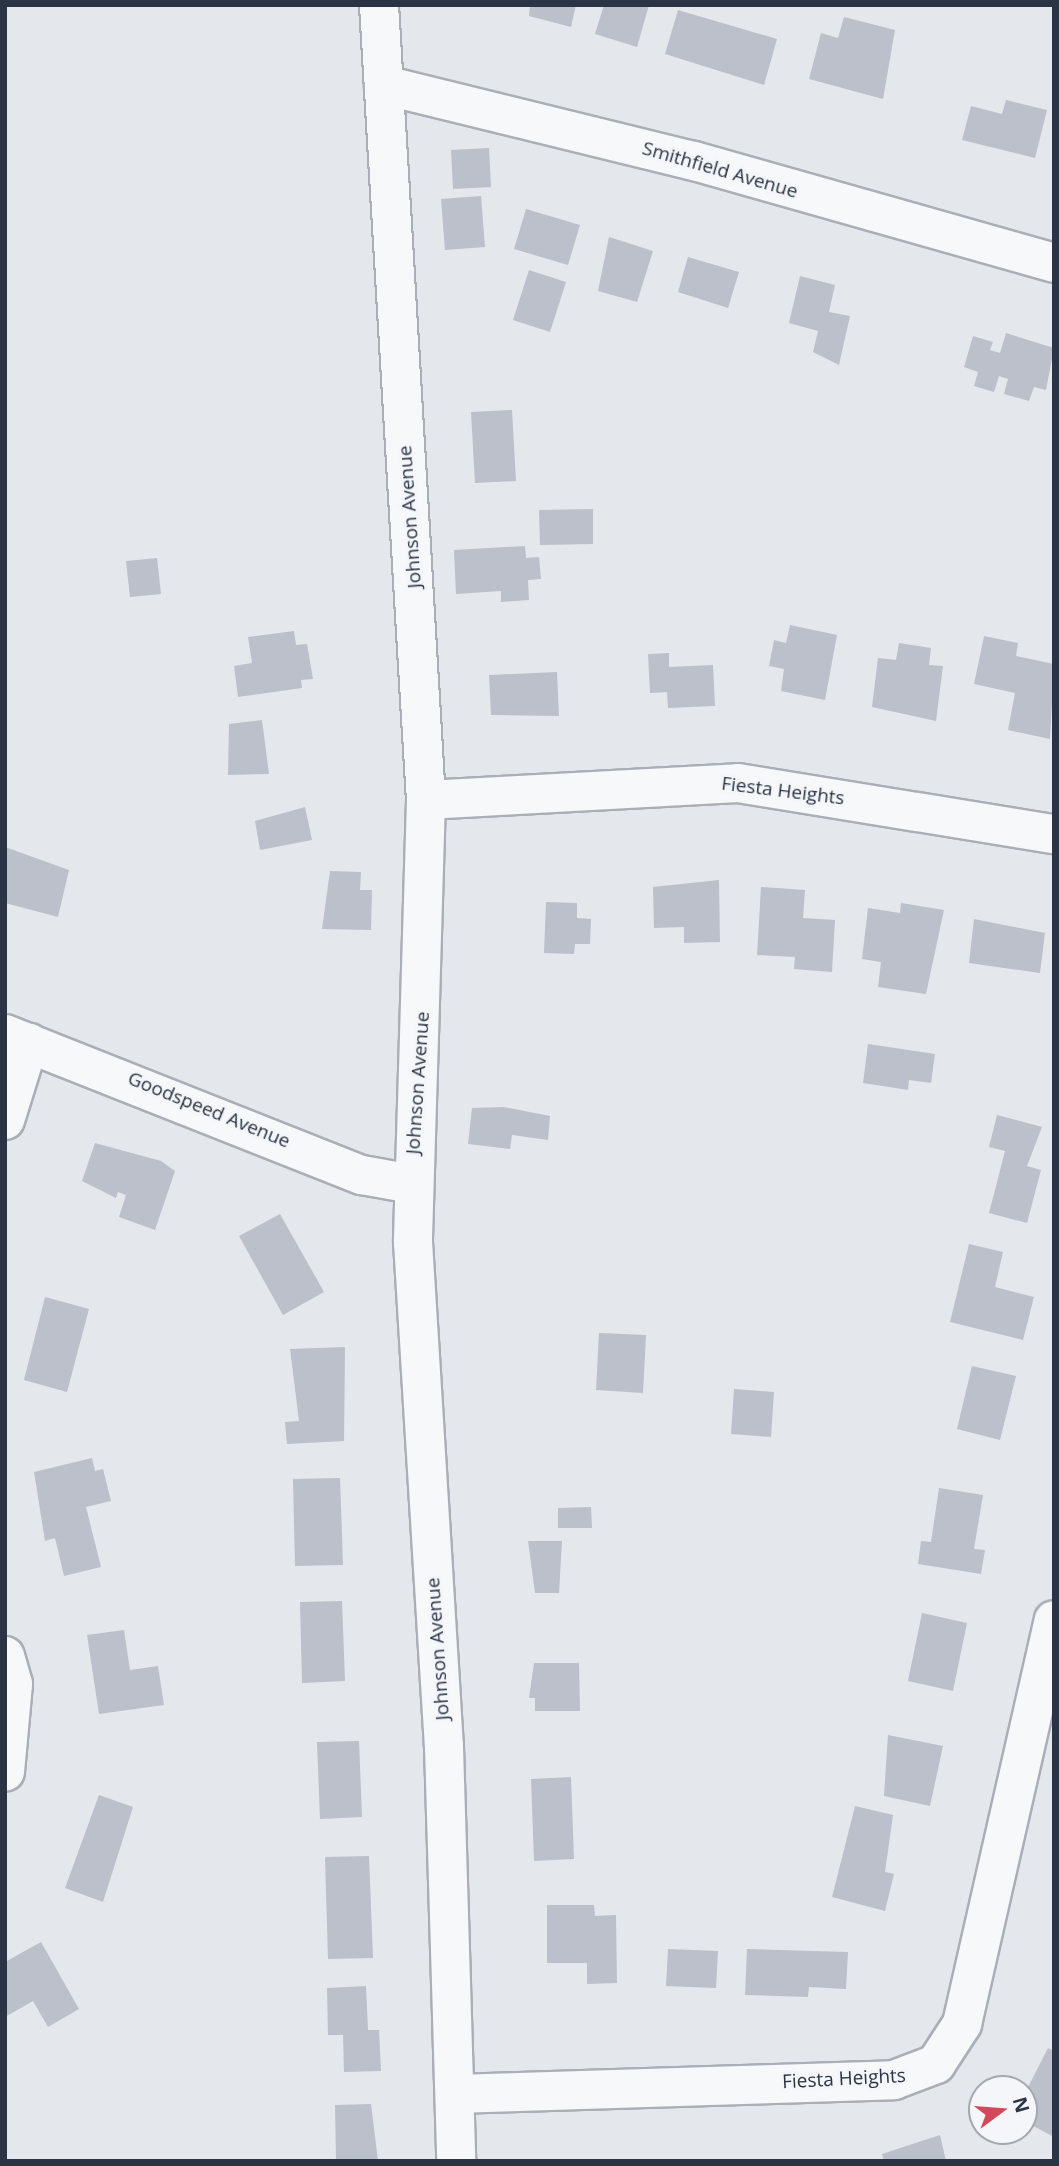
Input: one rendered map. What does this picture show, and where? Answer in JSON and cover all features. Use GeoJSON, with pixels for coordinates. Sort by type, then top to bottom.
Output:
{"type":"FeatureCollection","features":[{"type":"Feature","properties":{"kind":"street","name":"Johnson Avenue"},"geometry":{"type":"LineString","coordinates":[[379,5],[426,800],[412,1184],[444,1747],[456,2161]]}},
{"type":"Feature","properties":{"kind":"street","name":"Smithfield Avenue"},"geometry":{"type":"LineString","coordinates":[[384,85],[694,161],[1054,263]]}},
{"type":"Feature","properties":{"kind":"street","name":"Fiesta Heights"},"geometry":{"type":"LineString","coordinates":[[426,800],[738,783],[1054,834]]}},
{"type":"Feature","properties":{"kind":"street","name":"Goodspeed Avenue"},"geometry":{"type":"LineString","coordinates":[[17,1038],[362,1175],[412,1184]]}},
{"type":"Feature","properties":{"kind":"street"},"geometry":{"type":"LineString","coordinates":[[5,1119],[17,1038]]}},
{"type":"Feature","properties":{"kind":"street","name":"Fiesta Heights"},"geometry":{"type":"LineString","coordinates":[[455,2094],[894,2080],[936,2064],[962,2024],[1054,1620]]}},
{"type":"Feature","properties":{"kind":"street"},"geometry":{"type":"LineString","coordinates":[[5,1656],[13,1684],[5,1772]]}},
{"type":"Feature","properties":{"kind":"building"},"geometry":{"type":"Polygon","coordinates":[[[530,5],[576,5],[571,27],[529,16],[530,5]]]}},
{"type":"Feature","properties":{"kind":"building"},"geometry":{"type":"Polygon","coordinates":[[[604,5],[649,5],[637,47],[595,34],[604,5]]]}},
{"type":"Feature","properties":{"kind":"building"},"geometry":{"type":"Polygon","coordinates":[[[678,10],[777,39],[764,85],[665,54],[678,10]]]}},
{"type":"Feature","properties":{"kind":"building"},"geometry":{"type":"Polygon","coordinates":[[[844,17],[895,30],[883,99],[809,79],[821,33],[838,38],[844,17]]]}},
{"type":"Feature","properties":{"kind":"building"},"geometry":{"type":"Polygon","coordinates":[[[1006,100],[1047,110],[1035,158],[962,140],[971,106],[1002,114],[1006,100]]]}},
{"type":"Feature","properties":{"kind":"building"},"geometry":{"type":"Polygon","coordinates":[[[489,148],[491,187],[453,189],[451,150],[489,148]]]}},
{"type":"Feature","properties":{"kind":"building"},"geometry":{"type":"Polygon","coordinates":[[[481,196],[485,247],[445,250],[441,199],[481,196]]]}},
{"type":"Feature","properties":{"kind":"building"},"geometry":{"type":"Polygon","coordinates":[[[526,209],[580,225],[568,265],[514,249],[526,209]]]}},
{"type":"Feature","properties":{"kind":"building"},"geometry":{"type":"Polygon","coordinates":[[[609,237],[653,251],[637,302],[598,291],[609,237]]]}},
{"type":"Feature","properties":{"kind":"building"},"geometry":{"type":"Polygon","coordinates":[[[688,257],[739,272],[728,308],[678,292],[688,257]]]}},
{"type":"Feature","properties":{"kind":"building"},"geometry":{"type":"Polygon","coordinates":[[[529,270],[566,282],[550,332],[513,320],[529,270]]]}},
{"type":"Feature","properties":{"kind":"building"},"geometry":{"type":"Polygon","coordinates":[[[800,276],[835,285],[829,312],[850,316],[839,365],[813,352],[818,331],[789,323],[800,276]]]}},
{"type":"Feature","properties":{"kind":"building"},"geometry":{"type":"Polygon","coordinates":[[[1006,333],[1054,348],[1046,390],[1034,387],[1029,401],[1004,394],[1008,379],[999,376],[994,392],[974,386],[978,372],[964,367],[973,336],[993,342],[990,350],[1000,353],[1006,333]]]}},
{"type":"Feature","properties":{"kind":"building"},"geometry":{"type":"Polygon","coordinates":[[[512,410],[516,481],[475,483],[471,412],[512,410]]]}},
{"type":"Feature","properties":{"kind":"building"},"geometry":{"type":"Polygon","coordinates":[[[593,509],[593,544],[540,545],[539,510],[593,509]]]}},
{"type":"Feature","properties":{"kind":"building"},"geometry":{"type":"Polygon","coordinates":[[[525,546],[526,558],[539,557],[541,579],[528,580],[529,600],[501,602],[501,591],[456,594],[454,550],[525,546]]]}},
{"type":"Feature","properties":{"kind":"building"},"geometry":{"type":"Polygon","coordinates":[[[157,558],[161,594],[130,597],[126,561],[157,558]]]}},
{"type":"Feature","properties":{"kind":"building"},"geometry":{"type":"Polygon","coordinates":[[[790,625],[837,635],[825,700],[781,691],[784,669],[769,666],[774,640],[786,643],[790,625]]]}},
{"type":"Feature","properties":{"kind":"building"},"geometry":{"type":"Polygon","coordinates":[[[294,631],[296,645],[307,644],[313,679],[301,680],[302,688],[238,697],[234,666],[252,663],[248,637],[294,631]]]}},
{"type":"Feature","properties":{"kind":"building"},"geometry":{"type":"Polygon","coordinates":[[[984,636],[1018,643],[1016,656],[1054,664],[1050,739],[1008,730],[1015,693],[974,684],[984,636]]]}},
{"type":"Feature","properties":{"kind":"building"},"geometry":{"type":"Polygon","coordinates":[[[899,643],[931,648],[929,665],[943,666],[936,721],[872,707],[878,658],[896,660],[899,643]]]}},
{"type":"Feature","properties":{"kind":"building"},"geometry":{"type":"Polygon","coordinates":[[[669,653],[669,667],[713,665],[715,706],[668,708],[667,692],[650,693],[648,654],[669,653]]]}},
{"type":"Feature","properties":{"kind":"building"},"geometry":{"type":"Polygon","coordinates":[[[557,672],[559,716],[491,715],[489,675],[557,672]]]}},
{"type":"Feature","properties":{"kind":"building"},"geometry":{"type":"Polygon","coordinates":[[[262,720],[269,774],[228,775],[229,724],[262,720]]]}},
{"type":"Feature","properties":{"kind":"building"},"geometry":{"type":"Polygon","coordinates":[[[305,807],[312,840],[260,850],[255,821],[305,807]]]}},
{"type":"Feature","properties":{"kind":"building"},"geometry":{"type":"Polygon","coordinates":[[[5,847],[69,870],[58,917],[5,903],[5,847]]]}},
{"type":"Feature","properties":{"kind":"building"},"geometry":{"type":"Polygon","coordinates":[[[330,871],[361,872],[360,890],[372,890],[371,930],[322,929],[330,871]]]}},
{"type":"Feature","properties":{"kind":"building"},"geometry":{"type":"Polygon","coordinates":[[[719,880],[720,942],[684,943],[684,927],[654,928],[653,887],[719,880]]]}},
{"type":"Feature","properties":{"kind":"building"},"geometry":{"type":"Polygon","coordinates":[[[761,887],[805,890],[803,918],[835,920],[832,972],[794,969],[795,957],[757,955],[761,887]]]}},
{"type":"Feature","properties":{"kind":"building"},"geometry":{"type":"Polygon","coordinates":[[[546,902],[577,903],[577,918],[591,919],[590,944],[575,944],[574,954],[544,953],[546,902]]]}},
{"type":"Feature","properties":{"kind":"building"},"geometry":{"type":"Polygon","coordinates":[[[901,903],[944,910],[926,994],[878,987],[881,962],[862,959],[868,908],[900,913],[901,903]]]}},
{"type":"Feature","properties":{"kind":"building"},"geometry":{"type":"Polygon","coordinates":[[[974,919],[1045,933],[1040,973],[969,963],[974,919]]]}},
{"type":"Feature","properties":{"kind":"building"},"geometry":{"type":"Polygon","coordinates":[[[868,1044],[935,1054],[931,1083],[909,1080],[908,1090],[863,1083],[868,1044]]]}},
{"type":"Feature","properties":{"kind":"building"},"geometry":{"type":"Polygon","coordinates":[[[504,1107],[550,1116],[548,1140],[512,1135],[510,1149],[468,1144],[472,1108],[504,1107]]]}},
{"type":"Feature","properties":{"kind":"building"},"geometry":{"type":"Polygon","coordinates":[[[997,1115],[1042,1127],[1027,1166],[1041,1170],[1027,1223],[989,1213],[1005,1151],[989,1147],[997,1115]]]}},
{"type":"Feature","properties":{"kind":"building"},"geometry":{"type":"Polygon","coordinates":[[[95,1143],[161,1161],[175,1171],[155,1230],[119,1217],[126,1195],[118,1192],[116,1198],[82,1181],[95,1143]]]}},
{"type":"Feature","properties":{"kind":"building"},"geometry":{"type":"Polygon","coordinates":[[[280,1214],[324,1292],[283,1315],[239,1236],[280,1214]]]}},
{"type":"Feature","properties":{"kind":"building"},"geometry":{"type":"Polygon","coordinates":[[[969,1244],[1003,1252],[995,1287],[1034,1297],[1023,1340],[950,1322],[969,1244]]]}},
{"type":"Feature","properties":{"kind":"building"},"geometry":{"type":"Polygon","coordinates":[[[45,1297],[89,1309],[67,1392],[24,1380],[45,1297]]]}},
{"type":"Feature","properties":{"kind":"building"},"geometry":{"type":"Polygon","coordinates":[[[599,1333],[646,1335],[643,1393],[596,1390],[599,1333]]]}},
{"type":"Feature","properties":{"kind":"building"},"geometry":{"type":"Polygon","coordinates":[[[345,1347],[344,1441],[287,1444],[285,1422],[299,1421],[290,1349],[345,1347]]]}},
{"type":"Feature","properties":{"kind":"building"},"geometry":{"type":"Polygon","coordinates":[[[972,1366],[1016,1376],[1000,1440],[957,1429],[972,1366]]]}},
{"type":"Feature","properties":{"kind":"building"},"geometry":{"type":"Polygon","coordinates":[[[734,1389],[774,1392],[771,1437],[731,1434],[734,1389]]]}},
{"type":"Feature","properties":{"kind":"building"},"geometry":{"type":"Polygon","coordinates":[[[92,1458],[95,1471],[103,1469],[111,1501],[86,1507],[101,1567],[64,1576],[55,1538],[45,1541],[34,1472],[92,1458]]]}},
{"type":"Feature","properties":{"kind":"building"},"geometry":{"type":"Polygon","coordinates":[[[340,1478],[343,1565],[295,1566],[293,1479],[340,1478]]]}},
{"type":"Feature","properties":{"kind":"building"},"geometry":{"type":"Polygon","coordinates":[[[939,1488],[983,1495],[974,1549],[985,1550],[981,1574],[918,1564],[921,1541],[931,1542],[939,1488]]]}},
{"type":"Feature","properties":{"kind":"building"},"geometry":{"type":"Polygon","coordinates":[[[591,1507],[592,1528],[558,1528],[558,1508],[591,1507]]]}},
{"type":"Feature","properties":{"kind":"building"},"geometry":{"type":"Polygon","coordinates":[[[528,1541],[562,1541],[559,1593],[535,1593],[528,1541]]]}},
{"type":"Feature","properties":{"kind":"building"},"geometry":{"type":"Polygon","coordinates":[[[342,1601],[345,1681],[302,1683],[300,1602],[342,1601]]]}},
{"type":"Feature","properties":{"kind":"building"},"geometry":{"type":"Polygon","coordinates":[[[922,1613],[967,1623],[953,1691],[908,1681],[922,1613]]]}},
{"type":"Feature","properties":{"kind":"building"},"geometry":{"type":"Polygon","coordinates":[[[124,1630],[130,1670],[158,1666],[164,1705],[99,1714],[87,1635],[124,1630]]]}},
{"type":"Feature","properties":{"kind":"building"},"geometry":{"type":"Polygon","coordinates":[[[534,1663],[579,1663],[580,1711],[535,1711],[535,1698],[529,1698],[534,1663]]]}},
{"type":"Feature","properties":{"kind":"building"},"geometry":{"type":"Polygon","coordinates":[[[888,1735],[943,1746],[930,1806],[884,1796],[888,1735]]]}},
{"type":"Feature","properties":{"kind":"building"},"geometry":{"type":"Polygon","coordinates":[[[359,1741],[362,1817],[320,1819],[317,1742],[359,1741]]]}},
{"type":"Feature","properties":{"kind":"building"},"geometry":{"type":"Polygon","coordinates":[[[571,1777],[574,1859],[534,1861],[531,1779],[571,1777]]]}},
{"type":"Feature","properties":{"kind":"building"},"geometry":{"type":"Polygon","coordinates":[[[99,1795],[133,1807],[103,1902],[65,1888],[99,1795]]]}},
{"type":"Feature","properties":{"kind":"building"},"geometry":{"type":"Polygon","coordinates":[[[855,1806],[893,1815],[885,1872],[894,1874],[885,1911],[832,1897],[855,1806]]]}},
{"type":"Feature","properties":{"kind":"building"},"geometry":{"type":"Polygon","coordinates":[[[369,1856],[373,1958],[328,1959],[325,1857],[369,1856]]]}},
{"type":"Feature","properties":{"kind":"building"},"geometry":{"type":"Polygon","coordinates":[[[547,1905],[594,1905],[595,1916],[616,1915],[617,1983],[587,1984],[587,1963],[547,1963],[547,1905]]]}},
{"type":"Feature","properties":{"kind":"building"},"geometry":{"type":"Polygon","coordinates":[[[41,1942],[79,2009],[48,2027],[33,2001],[5,2017],[5,1962],[41,1942]]]}},
{"type":"Feature","properties":{"kind":"building"},"geometry":{"type":"Polygon","coordinates":[[[668,1949],[718,1951],[716,1988],[666,1986],[668,1949]]]}},
{"type":"Feature","properties":{"kind":"building"},"geometry":{"type":"Polygon","coordinates":[[[747,1949],[848,1952],[846,1989],[809,1987],[808,1997],[745,1995],[747,1949]]]}},
{"type":"Feature","properties":{"kind":"building"},"geometry":{"type":"Polygon","coordinates":[[[366,1986],[368,2030],[379,2030],[381,2071],[344,2072],[343,2035],[328,2035],[327,1988],[366,1986]]]}},
{"type":"Feature","properties":{"kind":"building"},"geometry":{"type":"Polygon","coordinates":[[[1048,2048],[1054,2051],[1054,2137],[1038,2128],[1038,2075],[1034,2075],[1048,2048]]]}},
{"type":"Feature","properties":{"kind":"building"},"geometry":{"type":"Polygon","coordinates":[[[371,2104],[378,2161],[336,2161],[335,2105],[371,2104]]]}},
{"type":"Feature","properties":{"kind":"building"},"geometry":{"type":"Polygon","coordinates":[[[940,2135],[946,2161],[884,2161],[882,2154],[940,2135]]]}}]}
